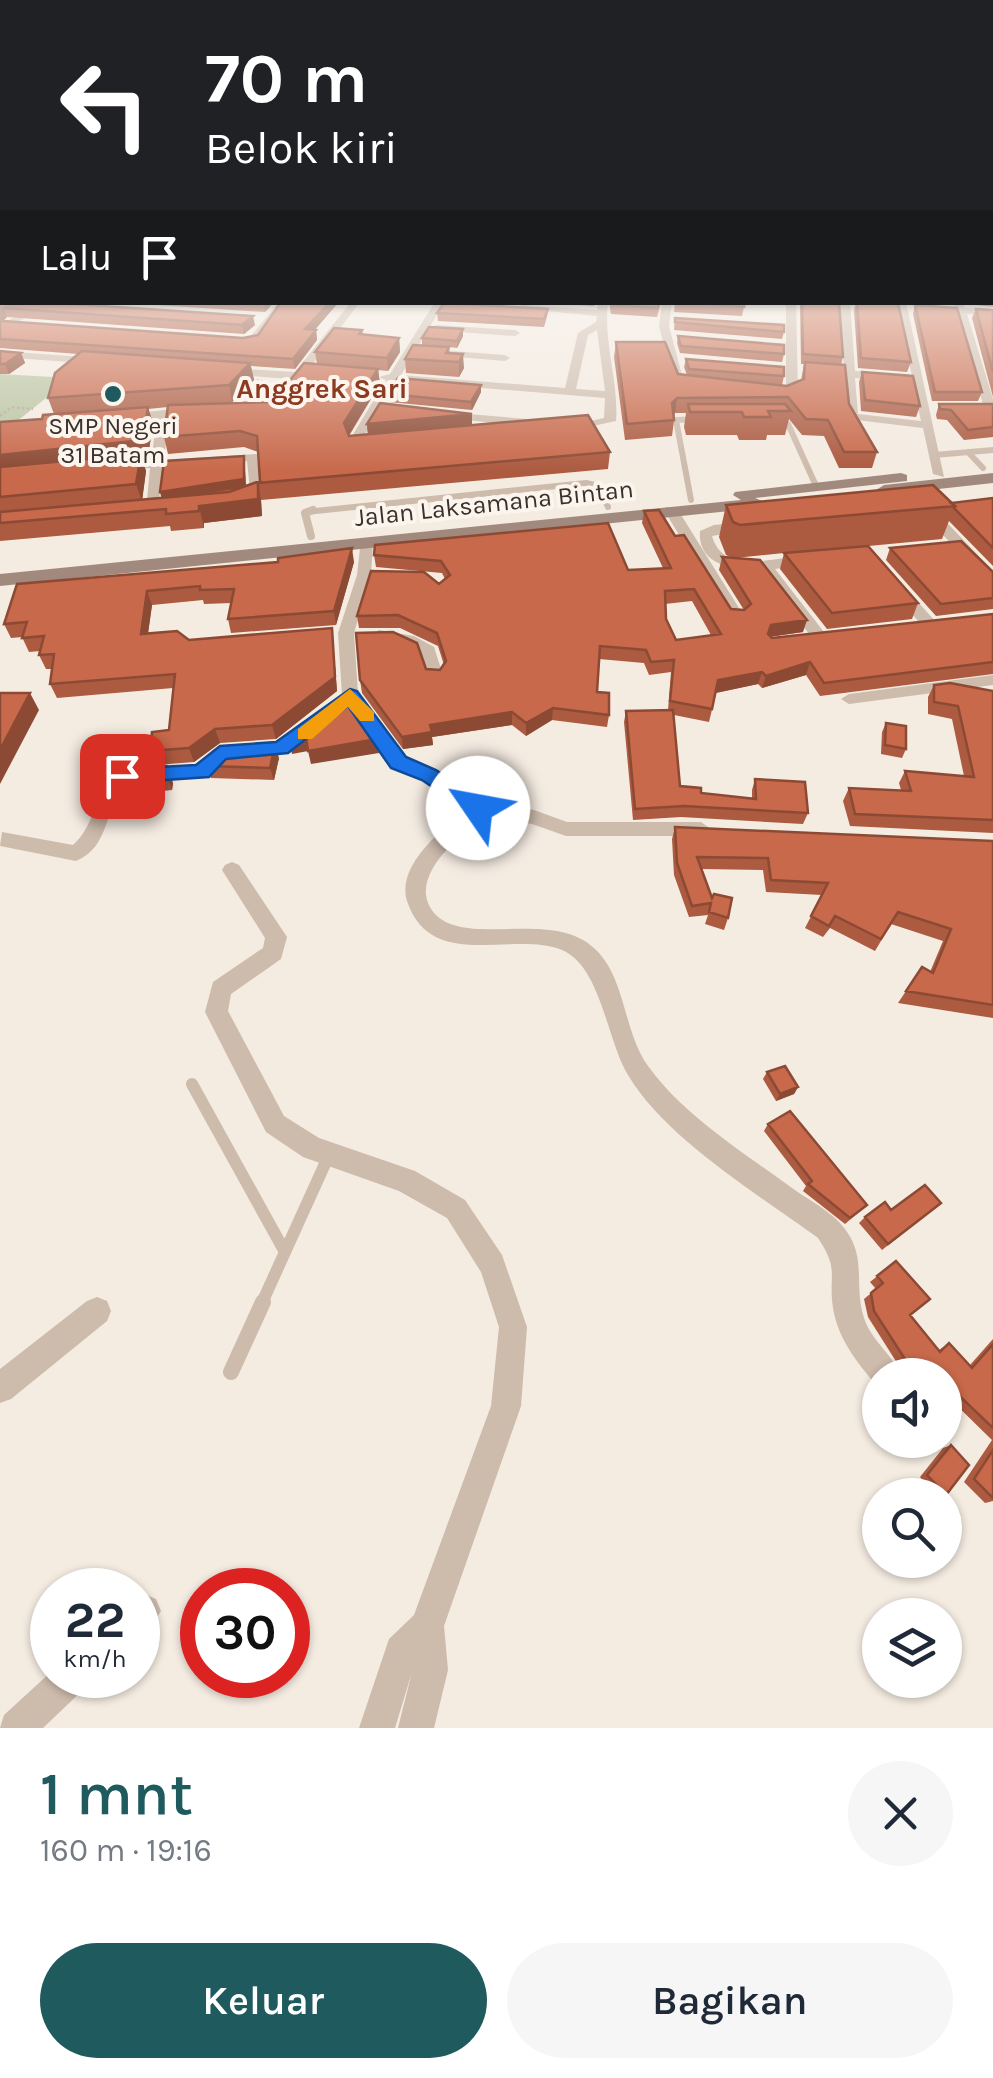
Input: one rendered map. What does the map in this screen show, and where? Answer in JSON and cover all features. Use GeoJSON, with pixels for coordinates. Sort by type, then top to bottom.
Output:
{"type":"FeatureCollection","features":[{"type":"Feature","properties":{"kind":"main road","name":"Jalan Laksamana Bintan"},"geometry":{"type":"LineString","coordinates":[[0,580],[366,542],[608,507],[990,471]]}},
{"type":"Feature","properties":{"kind":"main road","name":"Jalan Laksamana Bintan"},"geometry":{"type":"LineString","coordinates":[[0,568],[311,536],[671,510],[990,471]]}},
{"type":"Feature","properties":{"kind":"street"},"geometry":{"type":"LineString","coordinates":[[26,326],[7,324],[34,311]]}},
{"type":"Feature","properties":{"kind":"street"},"geometry":{"type":"LineString","coordinates":[[214,340],[253,340],[277,311]]}},
{"type":"Feature","properties":{"kind":"street"},"geometry":{"type":"LineString","coordinates":[[280,398],[349,311]]}},
{"type":"Feature","properties":{"kind":"street"},"geometry":{"type":"LineString","coordinates":[[379,446],[355,444],[434,311]]}},
{"type":"Feature","properties":{"kind":"street"},"geometry":{"type":"LineString","coordinates":[[496,384],[523,311]]}},
{"type":"Feature","properties":{"kind":"street"},"geometry":{"type":"LineString","coordinates":[[565,311],[602,313]]}},
{"type":"Feature","properties":{"kind":"street"},"geometry":{"type":"LineString","coordinates":[[665,311],[680,384],[713,389]]}},
{"type":"Feature","properties":{"kind":"street"},"geometry":{"type":"LineString","coordinates":[[763,393],[791,393],[792,311]]}},
{"type":"Feature","properties":{"kind":"street"},"geometry":{"type":"LineString","coordinates":[[844,311],[853,418],[928,425]]}},
{"type":"Feature","properties":{"kind":"street"},"geometry":{"type":"LineString","coordinates":[[903,311],[939,474]]}},
{"type":"Feature","properties":{"kind":"street"},"geometry":{"type":"LineString","coordinates":[[962,311],[975,338],[992,408],[974,408]]}},
{"type":"Feature","properties":{"kind":"street"},"geometry":{"type":"LineString","coordinates":[[570,391],[582,333],[602,313]]}},
{"type":"Feature","properties":{"kind":"street"},"geometry":{"type":"LineString","coordinates":[[492,434],[610,421],[612,395],[602,313]]}},
{"type":"Feature","properties":{"kind":"street"},"geometry":{"type":"LineString","coordinates":[[251,318],[270,319]]}},
{"type":"Feature","properties":{"kind":"street"},"geometry":{"type":"LineString","coordinates":[[664,318],[680,319]]}},
{"type":"Feature","properties":{"kind":"street"},"geometry":{"type":"LineString","coordinates":[[778,326],[794,326]]}},
{"type":"Feature","properties":{"kind":"street"},"geometry":{"type":"LineString","coordinates":[[424,327],[515,333]]}},
{"type":"Feature","properties":{"kind":"street"},"geometry":{"type":"LineString","coordinates":[[668,336],[686,338]]}},
{"type":"Feature","properties":{"kind":"street"},"geometry":{"type":"LineString","coordinates":[[776,345],[794,346]]}},
{"type":"Feature","properties":{"kind":"street"},"geometry":{"type":"LineString","coordinates":[[410,352],[506,358]]}},
{"type":"Feature","properties":{"kind":"street"},"geometry":{"type":"LineString","coordinates":[[0,354],[113,362]]}},
{"type":"Feature","properties":{"kind":"street"},"geometry":{"type":"LineString","coordinates":[[676,360],[695,362]]}},
{"type":"Feature","properties":{"kind":"street"},"geometry":{"type":"LineString","coordinates":[[773,368],[918,380]]}},
{"type":"Feature","properties":{"kind":"street"},"geometry":{"type":"LineString","coordinates":[[216,370],[320,373]]}},
{"type":"Feature","properties":{"kind":"street"},"geometry":{"type":"LineString","coordinates":[[374,376],[612,395]]}},
{"type":"Feature","properties":{"kind":"street"},"geometry":{"type":"LineString","coordinates":[[377,408],[396,410]]}},
{"type":"Feature","properties":{"kind":"street"},"geometry":{"type":"LineString","coordinates":[[925,408],[941,408]]}},
{"type":"Feature","properties":{"kind":"street"},"geometry":{"type":"LineString","coordinates":[[116,418],[215,412]]}},
{"type":"Feature","properties":{"kind":"street"},"geometry":{"type":"LineString","coordinates":[[151,508],[164,414]]}},
{"type":"Feature","properties":{"kind":"street"},"geometry":{"type":"LineString","coordinates":[[434,414],[566,427]]}},
{"type":"Feature","properties":{"kind":"street"},"geometry":{"type":"LineString","coordinates":[[98,468],[253,456],[257,492],[233,501]]}},
{"type":"Feature","properties":{"kind":"street"},"geometry":{"type":"LineString","coordinates":[[132,510],[167,507]]}},
{"type":"Feature","properties":{"kind":"street"},"geometry":{"type":"LineString","coordinates":[[908,511],[943,507]]}},
{"type":"Feature","properties":{"kind":"street"},"geometry":{"type":"LineString","coordinates":[[926,509],[960,544],[986,563],[993,579]]}},
{"type":"Feature","properties":{"kind":"street"},"geometry":{"type":"LineString","coordinates":[[671,510],[736,616]]}},
{"type":"Feature","properties":{"kind":"street"},"geometry":{"type":"LineString","coordinates":[[761,524],[714,529],[704,538],[722,564],[816,559]]}},
{"type":"Feature","properties":{"kind":"street"},"geometry":{"type":"LineString","coordinates":[[2,839],[76,853],[92,841],[107,792],[122,776],[207,771],[214,756],[220,753],[280,748],[339,704],[347,635],[373,574],[366,542]]}},
{"type":"Feature","properties":{"kind":"street"},"geometry":{"type":"LineString","coordinates":[[942,546],[960,544]]}},
{"type":"Feature","properties":{"kind":"street"},"geometry":{"type":"LineString","coordinates":[[764,564],[813,640],[839,637]]}},
{"type":"Feature","properties":{"kind":"street"},"geometry":{"type":"LineString","coordinates":[[893,583],[939,625],[912,628]]}},
{"type":"Feature","properties":{"kind":"street"},"geometry":{"type":"LineString","coordinates":[[325,634],[408,639],[428,650],[435,676]]}},
{"type":"Feature","properties":{"kind":"street"},"geometry":{"type":"LineString","coordinates":[[850,699],[993,680]]}},
{"type":"Feature","properties":{"kind":"street"},"geometry":{"type":"LineString","coordinates":[[944,688],[993,695]]}},
{"type":"Feature","properties":{"kind":"street"},"geometry":{"type":"LineString","coordinates":[[339,704],[399,762],[429,775],[478,808],[594,833],[717,830]]}},
{"type":"Feature","properties":{"kind":"street"},"geometry":{"type":"LineString","coordinates":[[478,808],[437,849],[418,878],[417,898],[430,921],[459,936],[570,942],[588,956],[620,1041],[640,1076],[678,1114],[827,1229],[843,1250],[851,1274],[846,1300],[850,1321],[875,1358]]}},
{"type":"Feature","properties":{"kind":"street"},"geometry":{"type":"LineString","coordinates":[[232,870],[276,937],[272,953],[221,989],[216,1012],[275,1124],[329,1154],[406,1180],[456,1209],[492,1265],[513,1327],[506,1406],[427,1626],[430,1670],[416,1728]]}},
{"type":"Feature","properties":{"kind":"street"},"geometry":{"type":"LineString","coordinates":[[0,1388],[98,1311]]}},
{"type":"Feature","properties":{"kind":"street"},"geometry":{"type":"LineString","coordinates":[[377,1728],[401,1652],[427,1626]]}},
{"type":"Feature","properties":{"kind":"street"},"geometry":{"type":"LineString","coordinates":[[17,1728],[49,1698]]}},
{"type":"Feature","properties":{"kind":"lane"},"geometry":{"type":"LineString","coordinates":[[691,500],[676,420],[716,419]]}},
{"type":"Feature","properties":{"kind":"lane"},"geometry":{"type":"LineString","coordinates":[[768,419],[788,424],[817,488]]}},
{"type":"Feature","properties":{"kind":"lane"},"geometry":{"type":"LineString","coordinates":[[934,455],[993,450]]}},
{"type":"Feature","properties":{"kind":"lane"},"geometry":{"type":"LineString","coordinates":[[968,452],[990,471]]}},
{"type":"Feature","properties":{"kind":"lane"},"geometry":{"type":"LineString","coordinates":[[311,536],[305,513],[309,510],[586,483],[599,486],[608,507]]}},
{"type":"Feature","properties":{"kind":"lane"},"geometry":{"type":"LineString","coordinates":[[192,1084],[285,1252]]}},
{"type":"Feature","properties":{"kind":"lane"},"geometry":{"type":"LineString","coordinates":[[231,1372],[329,1154]]}},
{"type":"Feature","properties":{"kind":"path"},"geometry":{"type":"LineString","coordinates":[[212,376],[262,381],[248,394],[234,407],[185,402],[212,376]]}},
{"type":"Feature","properties":{"kind":"path"},"geometry":{"type":"LineString","coordinates":[[248,394],[280,398]]}},
{"type":"Feature","properties":{"kind":"path"},"geometry":{"type":"LineString","coordinates":[[2,413],[12,407],[33,409]]}},
{"type":"Feature","properties":{"kind":"green space"},"geometry":{"type":"Polygon","coordinates":[[[0,374],[71,378],[11,426],[0,427],[0,374]]]}},
{"type":"Feature","properties":{"kind":"building"},"geometry":{"type":"Polygon","coordinates":[[[41,311],[172,311],[253,316],[242,325],[41,311]]]}},
{"type":"Feature","properties":{"kind":"building"},"geometry":{"type":"Polygon","coordinates":[[[275,311],[322,311],[305,329],[316,330],[293,359],[0,339],[0,319],[243,338],[258,335],[275,311]]]}},
{"type":"Feature","properties":{"kind":"building"},"geometry":{"type":"Polygon","coordinates":[[[439,311],[547,311],[544,319],[439,311]]]}},
{"type":"Feature","properties":{"kind":"building"},"geometry":{"type":"Polygon","coordinates":[[[802,311],[840,311],[843,357],[803,354],[802,311]]]}},
{"type":"Feature","properties":{"kind":"building"},"geometry":{"type":"Polygon","coordinates":[[[858,311],[900,311],[911,362],[861,358],[858,311]]]}},
{"type":"Feature","properties":{"kind":"building"},"geometry":{"type":"Polygon","coordinates":[[[916,311],[958,311],[982,392],[935,392],[916,311]]]}},
{"type":"Feature","properties":{"kind":"building"},"geometry":{"type":"Polygon","coordinates":[[[976,311],[993,311],[993,372],[976,311]]]}},
{"type":"Feature","properties":{"kind":"building"},"geometry":{"type":"Polygon","coordinates":[[[675,318],[784,325],[784,332],[675,322],[675,318]]]}},
{"type":"Feature","properties":{"kind":"building"},"geometry":{"type":"Polygon","coordinates":[[[429,327],[463,329],[457,341],[422,338],[429,327]]]}},
{"type":"Feature","properties":{"kind":"building"},"geometry":{"type":"Polygon","coordinates":[[[334,328],[399,338],[387,358],[315,352],[334,328]]]}},
{"type":"Feature","properties":{"kind":"building"},"geometry":{"type":"Polygon","coordinates":[[[678,336],[784,345],[784,354],[681,346],[678,336]]]}},
{"type":"Feature","properties":{"kind":"building"},"geometry":{"type":"Polygon","coordinates":[[[616,342],[665,342],[678,374],[787,386],[804,379],[805,362],[845,365],[849,404],[877,452],[844,452],[828,420],[806,419],[788,397],[677,398],[672,403],[674,420],[627,424],[616,342]]]}},
{"type":"Feature","properties":{"kind":"building"},"geometry":{"type":"Polygon","coordinates":[[[413,345],[449,347],[446,353],[463,354],[459,362],[405,359],[413,345]]]}},
{"type":"Feature","properties":{"kind":"building"},"geometry":{"type":"Polygon","coordinates":[[[0,351],[21,353],[0,364],[0,351]]]}},
{"type":"Feature","properties":{"kind":"building"},"geometry":{"type":"Polygon","coordinates":[[[82,351],[250,363],[229,385],[48,398],[55,373],[82,351]]]}},
{"type":"Feature","properties":{"kind":"building"},"geometry":{"type":"Polygon","coordinates":[[[686,359],[784,367],[784,376],[689,369],[686,359]]]}},
{"type":"Feature","properties":{"kind":"building"},"geometry":{"type":"Polygon","coordinates":[[[304,363],[378,369],[344,423],[349,436],[588,415],[610,452],[258,483],[258,499],[199,506],[199,511],[166,514],[166,509],[0,523],[0,512],[229,492],[260,481],[257,436],[240,431],[164,437],[168,405],[272,402],[304,363]]]}},
{"type":"Feature","properties":{"kind":"building"},"geometry":{"type":"Polygon","coordinates":[[[862,372],[913,376],[920,406],[865,400],[862,372]]]}},
{"type":"Feature","properties":{"kind":"building"},"geometry":{"type":"Polygon","coordinates":[[[398,378],[481,385],[471,402],[388,394],[398,378]]]}},
{"type":"Feature","properties":{"kind":"building"},"geometry":{"type":"Polygon","coordinates":[[[380,403],[472,414],[367,424],[380,403]]]}},
{"type":"Feature","properties":{"kind":"building"},"geometry":{"type":"Polygon","coordinates":[[[688,404],[785,404],[791,411],[768,411],[771,417],[744,417],[742,412],[690,412],[688,404]]]}},
{"type":"Feature","properties":{"kind":"building"},"geometry":{"type":"Polygon","coordinates":[[[939,404],[993,404],[993,427],[968,430],[951,410],[940,409],[939,404]]]}},
{"type":"Feature","properties":{"kind":"building"},"geometry":{"type":"Polygon","coordinates":[[[148,407],[143,440],[0,455],[0,422],[148,407]]]}},
{"type":"Feature","properties":{"kind":"building"},"geometry":{"type":"Polygon","coordinates":[[[141,454],[136,484],[0,497],[0,467],[141,454]]]}},
{"type":"Feature","properties":{"kind":"building"},"geometry":{"type":"Polygon","coordinates":[[[244,456],[244,479],[160,492],[164,461],[244,456]]]}},
{"type":"Feature","properties":{"kind":"building"},"geometry":{"type":"Polygon","coordinates":[[[933,485],[955,506],[740,525],[733,522],[726,505],[933,485]]]}},
{"type":"Feature","properties":{"kind":"building"},"geometry":{"type":"Polygon","coordinates":[[[993,498],[993,548],[951,503],[993,498]]]}},
{"type":"Feature","properties":{"kind":"building"},"geometry":{"type":"Polygon","coordinates":[[[659,510],[675,536],[684,535],[731,609],[744,610],[751,604],[722,557],[760,560],[807,620],[771,625],[768,634],[772,638],[993,614],[993,662],[824,683],[810,662],[766,676],[762,672],[718,680],[712,709],[670,701],[674,660],[651,662],[646,650],[600,646],[597,692],[609,693],[609,715],[553,708],[526,723],[512,712],[430,725],[432,732],[402,737],[360,680],[356,633],[393,632],[417,643],[426,669],[440,670],[446,661],[437,633],[398,615],[357,616],[371,571],[424,572],[439,584],[450,575],[441,561],[374,555],[375,545],[608,523],[628,570],[671,568],[644,511],[659,510]],[[694,589],[665,591],[666,619],[676,640],[721,634],[694,589]]]}},
{"type":"Feature","properties":{"kind":"building"},"geometry":{"type":"Polygon","coordinates":[[[961,541],[993,572],[993,598],[941,604],[890,548],[961,541]]]}},
{"type":"Feature","properties":{"kind":"building"},"geometry":{"type":"Polygon","coordinates":[[[868,546],[918,603],[832,613],[784,553],[868,546]]]}},
{"type":"Feature","properties":{"kind":"building"},"geometry":{"type":"Polygon","coordinates":[[[352,548],[334,611],[228,619],[234,589],[200,590],[200,586],[147,591],[141,634],[177,631],[189,640],[332,628],[335,677],[272,725],[215,729],[189,748],[150,751],[152,732],[169,730],[175,674],[50,684],[54,654],[39,655],[44,636],[22,638],[27,622],[4,624],[17,584],[278,562],[278,558],[352,548]]]}},
{"type":"Feature","properties":{"kind":"building"},"geometry":{"type":"Polygon","coordinates":[[[950,683],[993,691],[993,820],[855,814],[849,788],[911,791],[905,771],[974,777],[958,706],[934,702],[934,685],[950,683]]]}},
{"type":"Feature","properties":{"kind":"building"},"geometry":{"type":"Polygon","coordinates":[[[0,693],[30,693],[0,750],[0,693]]]}},
{"type":"Feature","properties":{"kind":"building"},"geometry":{"type":"Polygon","coordinates":[[[345,697],[377,739],[308,751],[306,737],[289,740],[345,697]]]}},
{"type":"Feature","properties":{"kind":"building"},"geometry":{"type":"Polygon","coordinates":[[[673,710],[680,786],[701,788],[701,793],[756,799],[755,779],[805,782],[808,813],[684,806],[635,809],[626,711],[673,710]]]}},
{"type":"Feature","properties":{"kind":"building"},"geometry":{"type":"Polygon","coordinates":[[[886,723],[906,726],[906,749],[885,745],[886,723]]]}},
{"type":"Feature","properties":{"kind":"building"},"geometry":{"type":"Polygon","coordinates":[[[275,745],[270,768],[207,766],[223,750],[275,745]]]}},
{"type":"Feature","properties":{"kind":"building"},"geometry":{"type":"Polygon","coordinates":[[[166,766],[165,772],[146,775],[147,767],[166,766]]]}},
{"type":"Feature","properties":{"kind":"building"},"geometry":{"type":"Polygon","coordinates":[[[675,827],[993,841],[993,1005],[906,991],[922,967],[933,973],[951,929],[898,912],[881,939],[835,916],[829,926],[811,916],[828,883],[771,880],[768,858],[697,857],[712,898],[714,894],[732,898],[728,918],[709,912],[711,903],[692,906],[677,863],[675,827]]]}},
{"type":"Feature","properties":{"kind":"building"},"geometry":{"type":"Polygon","coordinates":[[[785,1066],[798,1087],[780,1094],[767,1072],[785,1066]]]}},
{"type":"Feature","properties":{"kind":"building"},"geometry":{"type":"Polygon","coordinates":[[[790,1111],[867,1205],[850,1218],[808,1184],[812,1181],[768,1124],[790,1111]]]}},
{"type":"Feature","properties":{"kind":"building"},"geometry":{"type":"Polygon","coordinates":[[[925,1185],[941,1203],[888,1244],[865,1217],[885,1202],[891,1210],[925,1185]]]}},
{"type":"Feature","properties":{"kind":"building"},"geometry":{"type":"Polygon","coordinates":[[[896,1261],[930,1299],[910,1315],[940,1352],[949,1343],[972,1368],[993,1344],[993,1428],[962,1398],[962,1358],[904,1358],[874,1311],[871,1293],[883,1283],[877,1276],[896,1261]]]}},
{"type":"Feature","properties":{"kind":"building"},"geometry":{"type":"Polygon","coordinates":[[[993,1450],[993,1498],[974,1479],[993,1450]]]}},
{"type":"Feature","properties":{"kind":"building"},"geometry":{"type":"Polygon","coordinates":[[[962,1457],[969,1465],[959,1478],[927,1475],[941,1458],[962,1457]]]}},
{"type":"Feature","properties":{"kind":"slow traffic"},"geometry":{"type":"LineString","coordinates":[[305,734],[350,695],[367,717]]}},
{"type":"Feature","properties":{"kind":"place","name":"SMP Negeri 31 Batam"},"geometry":{"type":"Point","coordinates":[113,394]}},
{"type":"Feature","properties":{"kind":"district","name":"Anggrek Sari"},"geometry":{"type":"Point","coordinates":[322,388]}},
{"type":"Feature","properties":{"kind":"route"},"geometry":{"type":"LineString","coordinates":[[122,776],[207,771],[214,756],[220,753],[280,748],[296,741],[350,695],[399,762],[429,775],[478,808]]}}]}
